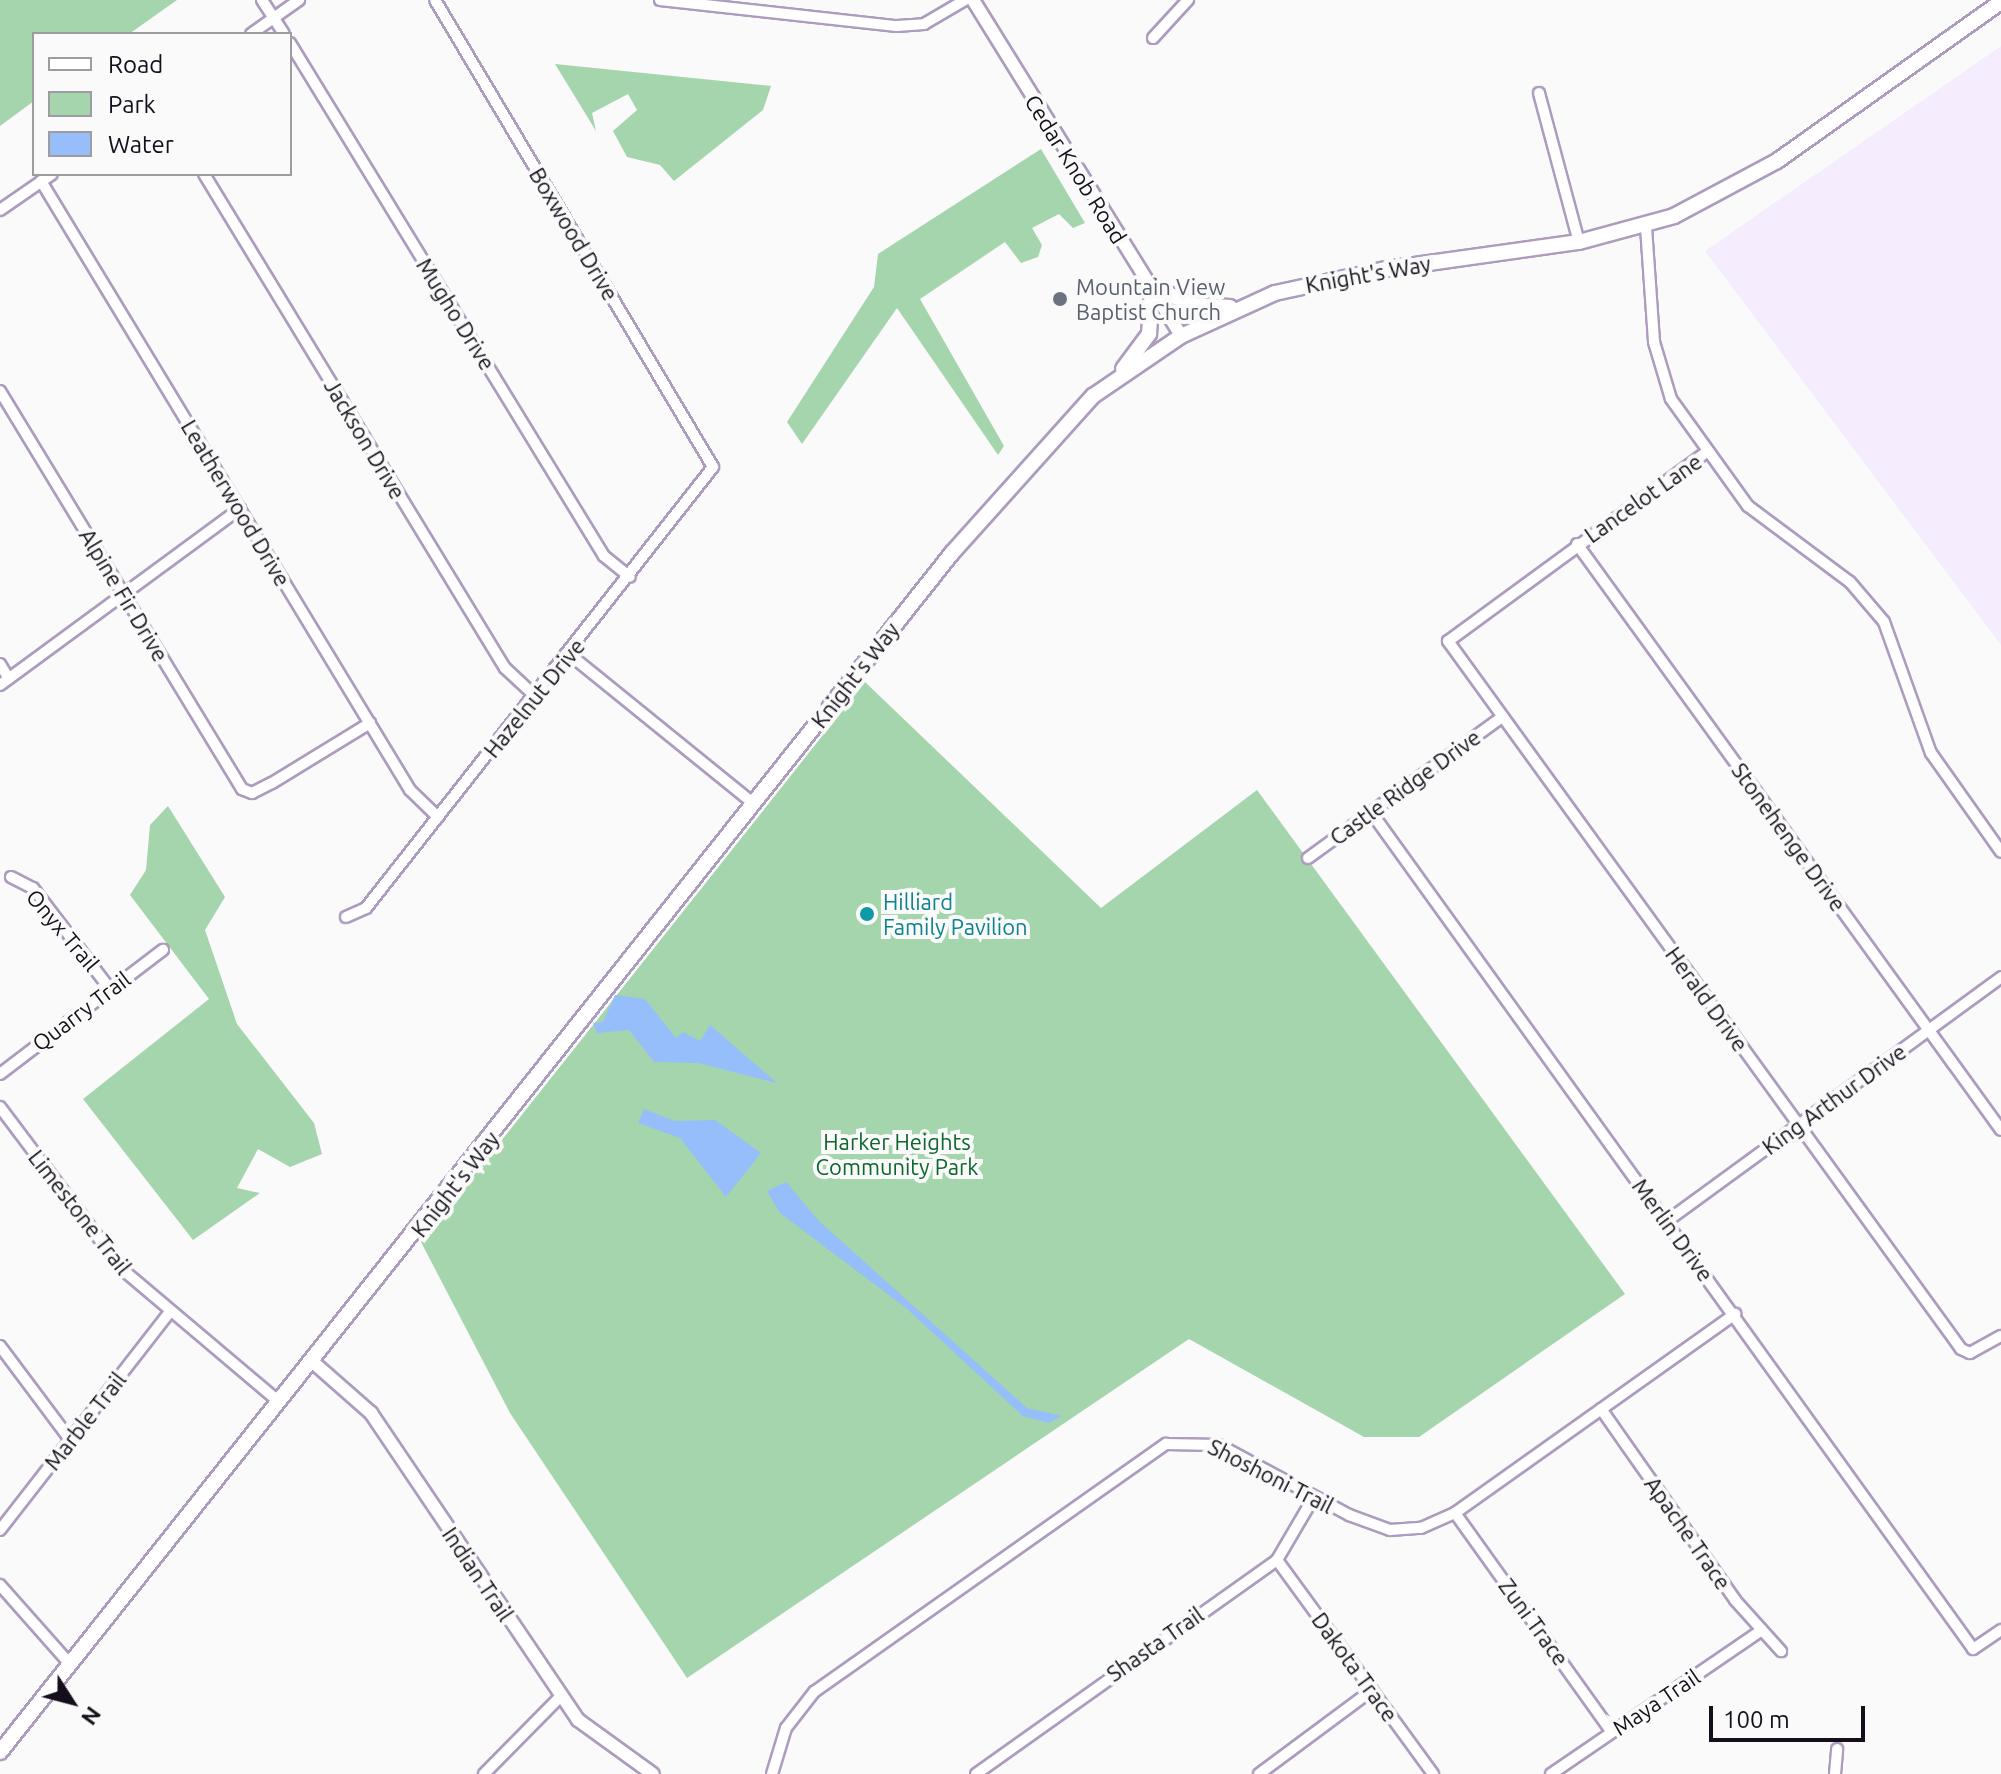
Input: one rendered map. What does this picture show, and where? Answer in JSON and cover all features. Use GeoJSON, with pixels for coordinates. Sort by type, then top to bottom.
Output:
{"type":"FeatureCollection","features":[{"type":"Feature","properties":{"kind":"main road","name":"Knight's Way"},"geometry":{"type":"LineString","coordinates":[[0,1752],[279,1402],[314,1363],[753,803],[1001,493],[1117,377],[1181,336],[1235,307],[1339,277],[1579,242],[1646,227],[1777,161],[2001,2]]}},
{"type":"Feature","properties":{"kind":"main road"},"geometry":{"type":"LineString","coordinates":[[1117,377],[1149,334],[1150,288],[1194,305],[1235,307]]}},
{"type":"Feature","properties":{"kind":"street"},"geometry":{"type":"LineString","coordinates":[[262,0],[283,32]]}},
{"type":"Feature","properties":{"kind":"street"},"geometry":{"type":"LineString","coordinates":[[254,32],[299,0]]}},
{"type":"Feature","properties":{"kind":"street","name":"Boxwood Drive"},"geometry":{"type":"LineString","coordinates":[[435,0],[713,467]]}},
{"type":"Feature","properties":{"kind":"street"},"geometry":{"type":"LineString","coordinates":[[660,0],[897,26],[924,24],[965,0]]}},
{"type":"Feature","properties":{"kind":"street","name":"Cedar Knob Road"},"geometry":{"type":"LineString","coordinates":[[973,0],[1181,336]]}},
{"type":"Feature","properties":{"kind":"street"},"geometry":{"type":"LineString","coordinates":[[1153,38],[1188,0]]}},
{"type":"Feature","properties":{"kind":"street","name":"Mugho Drive"},"geometry":{"type":"LineString","coordinates":[[292,46],[604,556],[630,577]]}},
{"type":"Feature","properties":{"kind":"street"},"geometry":{"type":"LineString","coordinates":[[1539,93],[1579,242]]}},
{"type":"Feature","properties":{"kind":"street"},"geometry":{"type":"LineString","coordinates":[[0,210],[49,176]]}},
{"type":"Feature","properties":{"kind":"street","name":"Jackson Drive"},"geometry":{"type":"LineString","coordinates":[[205,176],[505,668],[535,696]]}},
{"type":"Feature","properties":{"kind":"street","name":"Leatherwood Drive"},"geometry":{"type":"LineString","coordinates":[[41,181],[410,790],[438,817]]}},
{"type":"Feature","properties":{"kind":"street"},"geometry":{"type":"LineString","coordinates":[[1646,227],[1661,376],[1708,451],[1766,524],[1850,582],[1884,622],[1931,753],[2001,852]]}},
{"type":"Feature","properties":{"kind":"street","name":"Alpine Fir Drive"},"geometry":{"type":"LineString","coordinates":[[0,391],[123,594],[252,793],[370,723]]}},
{"type":"Feature","properties":{"kind":"street","name":"Lancelot Lane"},"geometry":{"type":"LineString","coordinates":[[1448,641],[1708,451]]}},
{"type":"Feature","properties":{"kind":"street","name":"Hazelnut Drive"},"geometry":{"type":"LineString","coordinates":[[346,917],[366,908],[630,577],[713,467]]}},
{"type":"Feature","properties":{"kind":"street"},"geometry":{"type":"LineString","coordinates":[[0,664],[5,682],[240,509]]}},
{"type":"Feature","properties":{"kind":"street","name":"Stonehenge Drive"},"geometry":{"type":"LineString","coordinates":[[1577,544],[2001,1130]]}},
{"type":"Feature","properties":{"kind":"street","name":"Herald Drive"},"geometry":{"type":"LineString","coordinates":[[1448,641],[1798,1124],[1970,1353],[2001,1336]]}},
{"type":"Feature","properties":{"kind":"street"},"geometry":{"type":"LineString","coordinates":[[569,654],[753,803]]}},
{"type":"Feature","properties":{"kind":"street","name":"Castle Ridge Drive"},"geometry":{"type":"LineString","coordinates":[[1308,858],[1502,717]]}},
{"type":"Feature","properties":{"kind":"street","name":"Merlin Drive"},"geometry":{"type":"LineString","coordinates":[[1371,812],[1973,1649],[2001,1630]]}},
{"type":"Feature","properties":{"kind":"street","name":"Onyx Trail"},"geometry":{"type":"LineString","coordinates":[[11,877],[33,888],[110,989]]}},
{"type":"Feature","properties":{"kind":"street","name":"Quarry Trail"},"geometry":{"type":"LineString","coordinates":[[0,1074],[163,950]]}},
{"type":"Feature","properties":{"kind":"street","name":"King Arthur Drive"},"geometry":{"type":"LineString","coordinates":[[1667,1221],[2001,977]]}},
{"type":"Feature","properties":{"kind":"street","name":"Limestone Trail"},"geometry":{"type":"LineString","coordinates":[[0,1107],[123,1270],[279,1402]]}},
{"type":"Feature","properties":{"kind":"street","name":"Marble Trail"},"geometry":{"type":"LineString","coordinates":[[0,1530],[170,1312]]}},
{"type":"Feature","properties":{"kind":"street","name":"Shoshoni Trail"},"geometry":{"type":"LineString","coordinates":[[772,1774],[786,1728],[814,1692],[1166,1444],[1219,1445],[1314,1497],[1390,1530],[1421,1528],[1455,1513],[1735,1314]]}},
{"type":"Feature","properties":{"kind":"street"},"geometry":{"type":"LineString","coordinates":[[0,1346],[71,1441]]}},
{"type":"Feature","properties":{"kind":"street","name":"Indian Trail"},"geometry":{"type":"LineString","coordinates":[[314,1363],[371,1413],[560,1697],[598,1739],[653,1774]]}},
{"type":"Feature","properties":{"kind":"street","name":"Apache Trace"},"geometry":{"type":"LineString","coordinates":[[1601,1409],[1762,1630],[1781,1651]]}},
{"type":"Feature","properties":{"kind":"street","name":"Shasta Trail"},"geometry":{"type":"LineString","coordinates":[[976,1774],[1277,1560],[1314,1497]]}},
{"type":"Feature","properties":{"kind":"street","name":"Zuni Trace"},"geometry":{"type":"LineString","coordinates":[[1455,1513],[1612,1732]]}},
{"type":"Feature","properties":{"kind":"street","name":"Dakota Trace"},"geometry":{"type":"LineString","coordinates":[[1277,1560],[1433,1774]]}},
{"type":"Feature","properties":{"kind":"street"},"geometry":{"type":"LineString","coordinates":[[0,1585],[70,1664]]}},
{"type":"Feature","properties":{"kind":"street","name":"Maya Trail"},"geometry":{"type":"LineString","coordinates":[[1551,1774],[1762,1630]]}},
{"type":"Feature","properties":{"kind":"street"},"geometry":{"type":"LineString","coordinates":[[1259,1774],[1372,1690]]}},
{"type":"Feature","properties":{"kind":"street"},"geometry":{"type":"LineString","coordinates":[[484,1774],[560,1697]]}},
{"type":"Feature","properties":{"kind":"street"},"geometry":{"type":"LineString","coordinates":[[1835,1774],[1837,1749]]}},
{"type":"Feature","properties":{"kind":"shaded area"},"geometry":{"type":"Polygon","coordinates":[[[2001,46],[2001,645],[1705,251],[2001,46]]]}},
{"type":"Feature","properties":{"kind":"green space"},"geometry":{"type":"Polygon","coordinates":[[[0,0],[177,0],[132,32],[32,32],[32,102],[0,126],[0,0]]]}},
{"type":"Feature","properties":{"kind":"green space"},"geometry":{"type":"Polygon","coordinates":[[[555,64],[771,86],[763,110],[674,181],[660,165],[627,157],[613,131],[637,110],[628,94],[592,113],[596,131],[555,64]]]}},
{"type":"Feature","properties":{"kind":"green space"},"geometry":{"type":"Polygon","coordinates":[[[1041,149],[1085,223],[1073,228],[1059,214],[1032,228],[1042,245],[1038,257],[1021,263],[1005,242],[920,299],[1004,446],[998,455],[897,308],[802,444],[787,422],[874,287],[878,254],[1041,149]]]}},
{"type":"Feature","properties":{"kind":"green space","name":"Harker Heights Community Park"},"geometry":{"type":"Polygon","coordinates":[[[865,682],[1101,908],[1257,790],[1625,1294],[1419,1437],[1364,1437],[1189,1339],[687,1678],[510,1413],[421,1242],[865,682]]]}},
{"type":"Feature","properties":{"kind":"green space"},"geometry":{"type":"Polygon","coordinates":[[[168,806],[225,897],[205,930],[237,1024],[314,1123],[322,1154],[290,1167],[258,1149],[237,1188],[260,1193],[193,1240],[83,1099],[209,999],[130,895],[146,870],[150,825],[168,806]]]}},
{"type":"Feature","properties":{"kind":"water"},"geometry":{"type":"Polygon","coordinates":[[[615,995],[645,999],[676,1038],[683,1032],[700,1041],[710,1025],[777,1083],[698,1063],[654,1062],[629,1030],[597,1033],[593,1023],[603,1022],[615,995]]]}},
{"type":"Feature","properties":{"kind":"water"},"geometry":{"type":"Polygon","coordinates":[[[644,1109],[675,1121],[715,1120],[761,1153],[726,1197],[680,1138],[638,1123],[644,1109]]]}},
{"type":"Feature","properties":{"kind":"water"},"geometry":{"type":"Polygon","coordinates":[[[786,1182],[819,1221],[1027,1408],[1062,1416],[1049,1423],[1023,1416],[906,1308],[780,1213],[767,1191],[786,1182]]]}},
{"type":"Feature","properties":{"kind":"place","name":"Mountain View Baptist Church"},"geometry":{"type":"Point","coordinates":[1060,299]}},
{"type":"Feature","properties":{"kind":"place","name":"Hilliard Family Pavilion"},"geometry":{"type":"Point","coordinates":[867,914]}}]}
